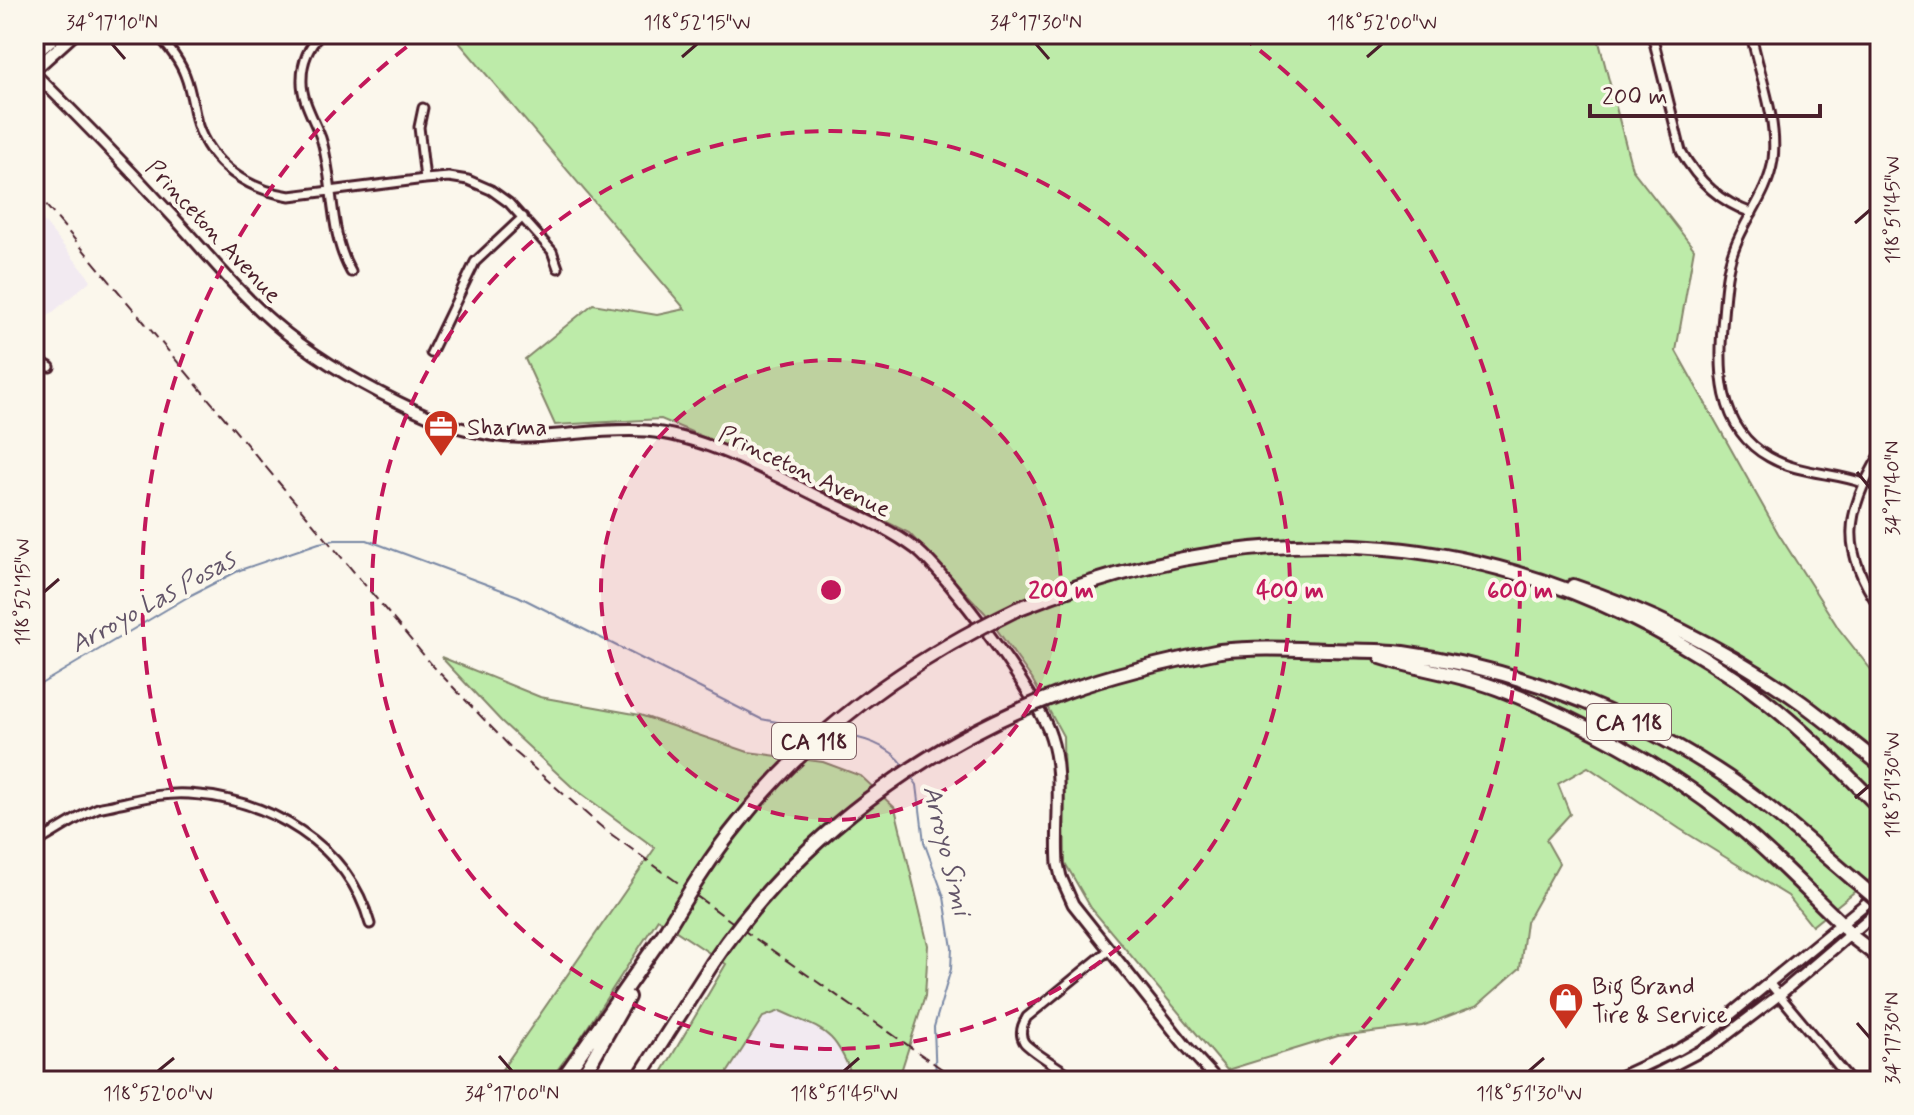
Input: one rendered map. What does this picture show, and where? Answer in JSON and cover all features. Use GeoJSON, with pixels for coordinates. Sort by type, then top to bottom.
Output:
{"type":"FeatureCollection","features":[{"type":"Feature","properties":{"kind":"highway","name":"CA 118"},"geometry":{"type":"LineString","coordinates":[[561,1081],[665,932],[703,870],[739,822],[819,737],[858,704],[922,660],[1017,609],[1107,576],[1157,563],[1232,549],[1284,545],[1414,550],[1485,564],[1607,607],[1695,652],[1788,718],[1880,808]]}},
{"type":"Feature","properties":{"kind":"highway"},"geometry":{"type":"LineString","coordinates":[[1485,564],[1555,579],[1617,600],[1674,626],[1791,696],[1880,764]]}},
{"type":"Feature","properties":{"kind":"highway","name":"CA 118"},"geometry":{"type":"LineString","coordinates":[[637,1081],[734,932],[776,881],[864,803],[945,749],[1023,708],[1142,669],[1220,651],[1256,647],[1400,652],[1477,666],[1545,686],[1611,713],[1716,769],[1780,816],[1880,902]]}},
{"type":"Feature","properties":{"kind":"highway"},"geometry":{"type":"LineString","coordinates":[[1367,651],[1473,679],[1502,690],[1628,752],[1697,793],[1733,821],[1846,930],[1880,958]]}},
{"type":"Feature","properties":{"kind":"highway"},"geometry":{"type":"LineString","coordinates":[[580,1081],[665,932]]}},
{"type":"Feature","properties":{"kind":"main road"},"geometry":{"type":"LineString","coordinates":[[34,55],[58,34]]}},
{"type":"Feature","properties":{"kind":"main road"},"geometry":{"type":"LineString","coordinates":[[34,72],[74,34]]}},
{"type":"Feature","properties":{"kind":"street"},"geometry":{"type":"LineString","coordinates":[[157,34],[180,65],[198,127],[213,153],[248,184],[273,194],[290,196],[449,177],[476,184],[503,198],[523,217],[552,251],[558,268]]}},
{"type":"Feature","properties":{"kind":"street"},"geometry":{"type":"LineString","coordinates":[[321,34],[308,52],[302,81],[322,144],[339,247],[351,272]]}},
{"type":"Feature","properties":{"kind":"street"},"geometry":{"type":"LineString","coordinates":[[1652,34],[1681,151],[1690,167],[1715,193],[1752,213]]}},
{"type":"Feature","properties":{"kind":"street"},"geometry":{"type":"LineString","coordinates":[[1751,34],[1773,137],[1771,174],[1731,256],[1720,355],[1721,379],[1728,411],[1747,438],[1765,455],[1789,466],[1863,483]]}},
{"type":"Feature","properties":{"kind":"street","name":"Princeton Avenue"},"geometry":{"type":"LineString","coordinates":[[34,72],[272,321],[315,354],[395,401],[439,422],[489,435],[526,438],[647,431],[684,439],[749,463],[867,521],[917,550],[973,616],[1042,716],[1050,734],[1057,768],[1057,851],[1061,877],[1073,904],[1218,1081]]}},
{"type":"Feature","properties":{"kind":"street"},"geometry":{"type":"LineString","coordinates":[[423,108],[419,127],[425,179]]}},
{"type":"Feature","properties":{"kind":"street"},"geometry":{"type":"LineString","coordinates":[[431,353],[475,262],[523,217]]}},
{"type":"Feature","properties":{"kind":"street"},"geometry":{"type":"LineString","coordinates":[[34,358],[50,367]]}},
{"type":"Feature","properties":{"kind":"street"},"geometry":{"type":"LineString","coordinates":[[1880,455],[1863,483],[1853,515],[1854,560],[1866,588],[1880,608]]}},
{"type":"Feature","properties":{"kind":"street"},"geometry":{"type":"LineString","coordinates":[[34,844],[98,808],[138,798],[189,794],[237,802],[288,823],[328,851],[357,889],[370,924]]}},
{"type":"Feature","properties":{"kind":"street"},"geometry":{"type":"LineString","coordinates":[[1643,1081],[1716,1043],[1779,995],[1880,892]]}},
{"type":"Feature","properties":{"kind":"street"},"geometry":{"type":"LineString","coordinates":[[1611,1081],[1709,1032],[1770,984],[1880,909]]}},
{"type":"Feature","properties":{"kind":"street"},"geometry":{"type":"LineString","coordinates":[[1079,1081],[1025,1044],[1021,1032],[1027,1017],[1109,950]]}},
{"type":"Feature","properties":{"kind":"street"},"geometry":{"type":"LineString","coordinates":[[1770,984],[1851,1081]]}},
{"type":"Feature","properties":{"kind":"shaded area"},"geometry":{"type":"Polygon","coordinates":[[[41,218],[91,280],[34,328],[34,225],[41,218]]]}},
{"type":"Feature","properties":{"kind":"shaded area"},"geometry":{"type":"Polygon","coordinates":[[[775,989],[835,1028],[857,1081],[715,1081],[775,989]]]}},
{"type":"Feature","properties":{"kind":"green space"},"geometry":{"type":"Polygon","coordinates":[[[452,34],[1597,34],[1632,169],[1694,249],[1676,351],[1778,533],[1839,629],[1880,681],[1880,871],[1812,926],[1788,896],[1588,767],[1558,784],[1570,814],[1546,840],[1559,863],[1526,922],[1520,968],[1478,1005],[1422,1026],[1338,1036],[1227,1070],[1091,908],[1065,863],[1063,736],[1032,679],[985,613],[909,533],[789,473],[661,419],[555,425],[525,359],[593,304],[657,315],[685,309],[452,34]]]}},
{"type":"Feature","properties":{"kind":"green space"},"geometry":{"type":"Polygon","coordinates":[[[441,657],[540,697],[640,715],[748,752],[823,762],[861,776],[895,808],[928,945],[925,996],[898,1081],[854,1081],[841,1052],[828,1035],[780,1011],[763,1017],[722,1081],[657,1081],[726,964],[658,919],[549,1081],[494,1081],[655,848],[571,786],[501,721],[441,657]]]}},
{"type":"Feature","properties":{"kind":"waterway","name":"Arroyo Las Posas"},"geometry":{"type":"LineString","coordinates":[[34,688],[191,595],[240,570],[319,543],[367,540],[518,596],[761,719],[820,730]]}},
{"type":"Feature","properties":{"kind":"waterway","name":"Arroyo Simi"},"geometry":{"type":"LineString","coordinates":[[834,733],[864,739],[883,747],[905,767]]}},
{"type":"Feature","properties":{"kind":"waterway","name":"Arroyo Simi"},"geometry":{"type":"LineString","coordinates":[[911,776],[917,785],[924,842],[944,897],[952,948],[951,969],[934,1027],[936,1081]]}},
{"type":"Feature","properties":{"kind":"railway"},"geometry":{"type":"LineString","coordinates":[[34,191],[432,665],[515,752],[604,829],[959,1081]]}},
{"type":"Feature","properties":{"kind":"place","name":"Sharma"},"geometry":{"type":"Point","coordinates":[441,458]}},
{"type":"Feature","properties":{"kind":"place","name":"Big Brand Tire & Service"},"geometry":{"type":"Point","coordinates":[1566,1031]}}]}
